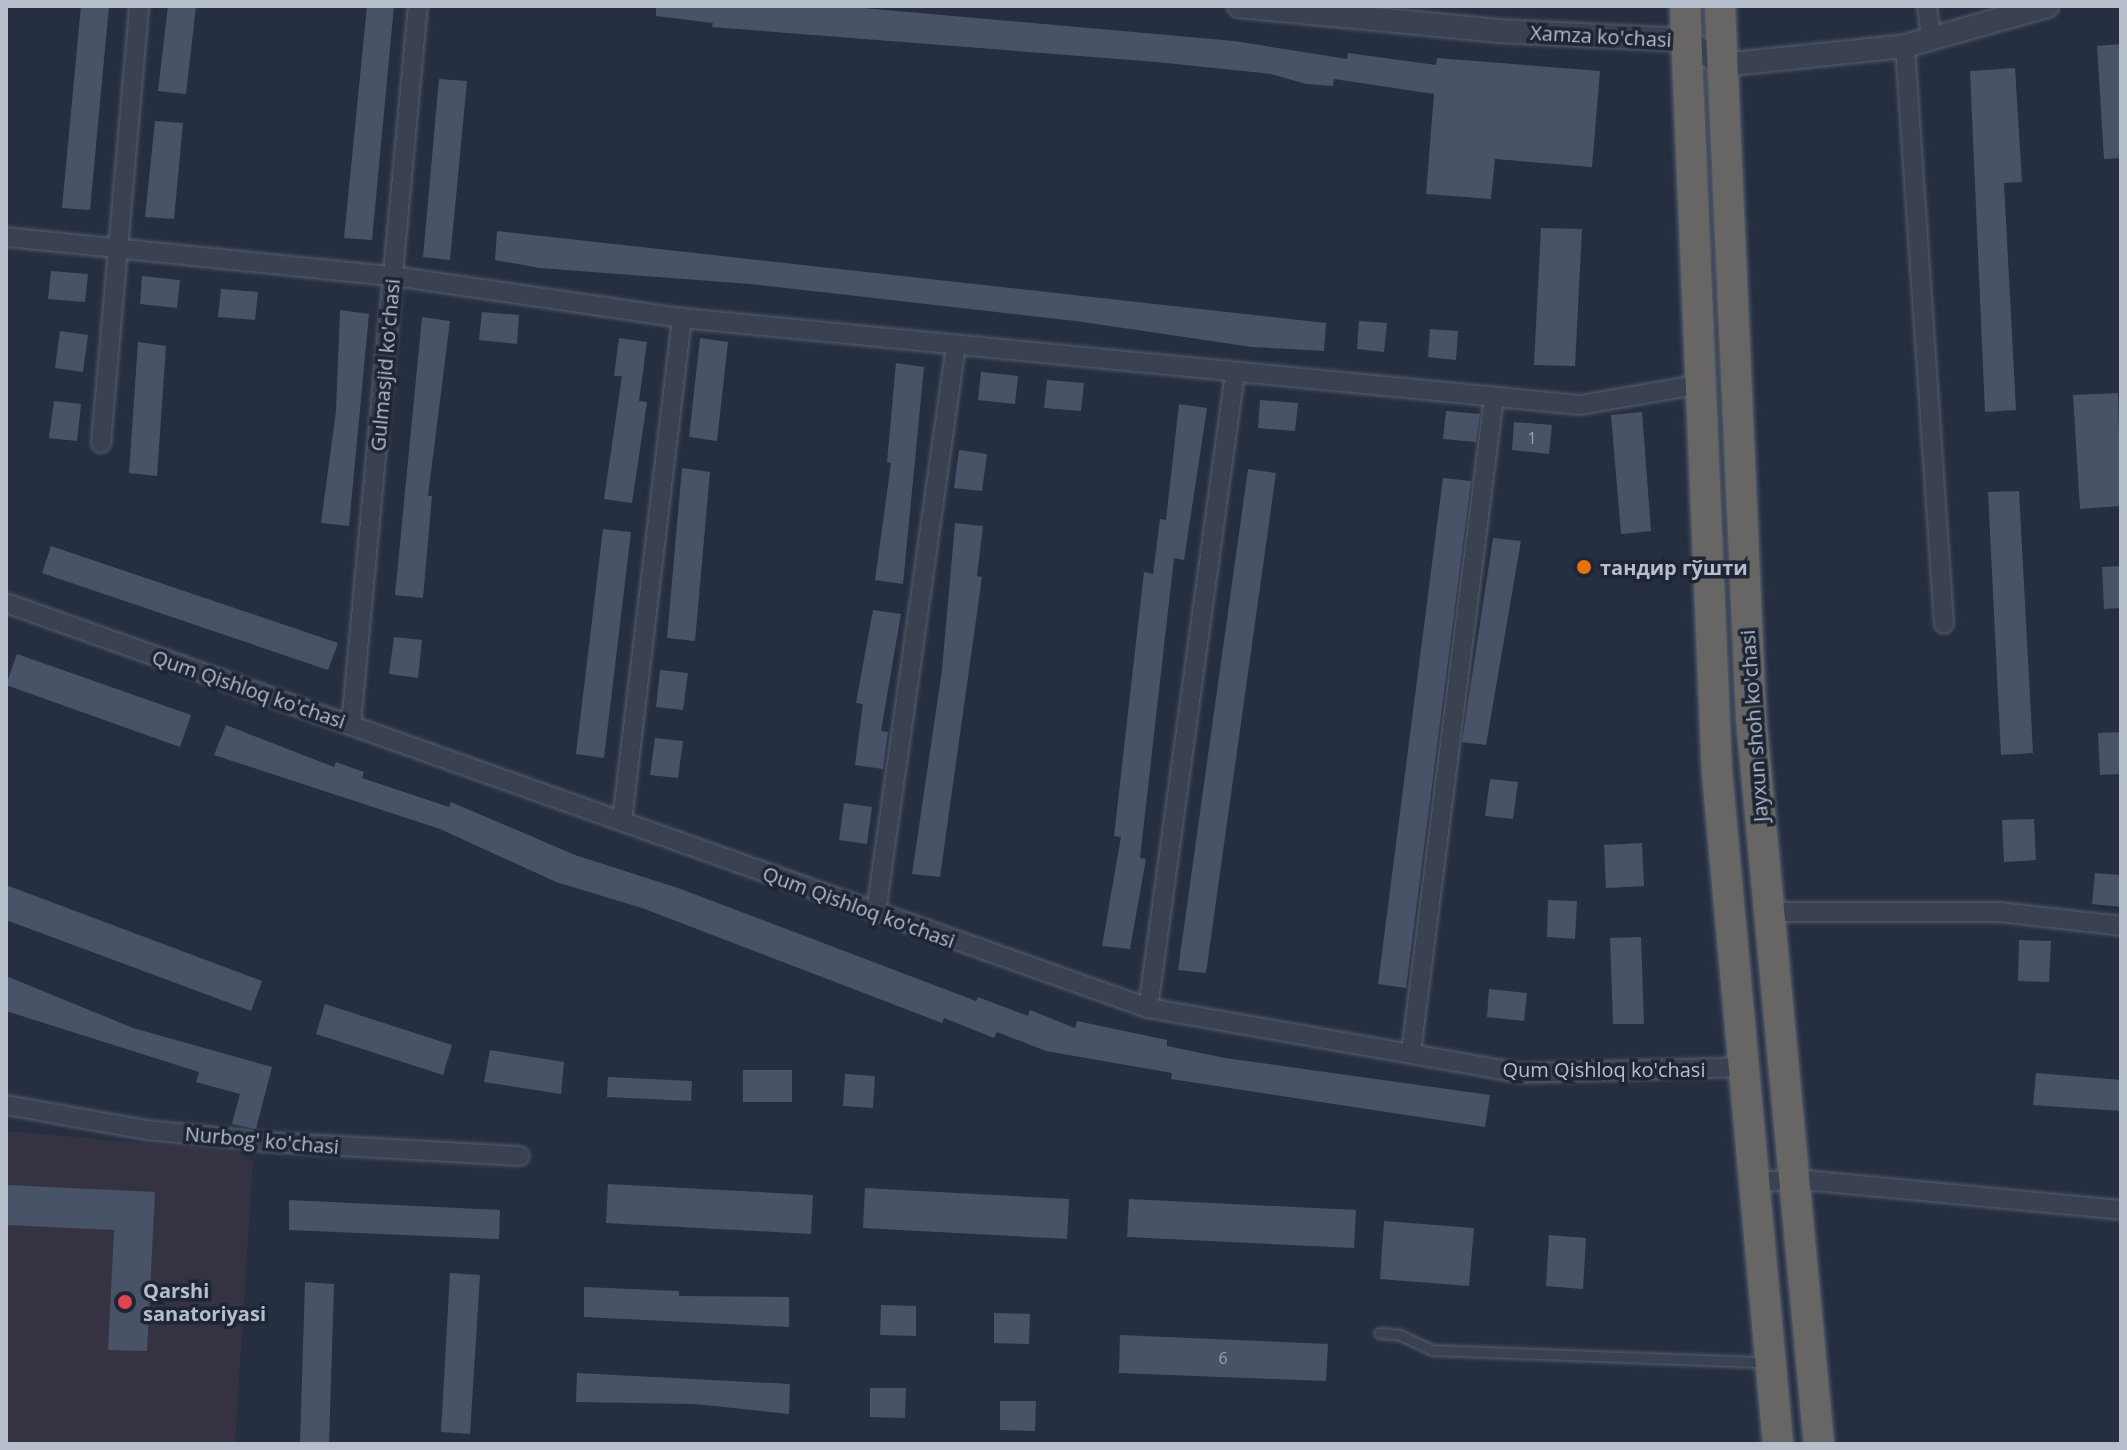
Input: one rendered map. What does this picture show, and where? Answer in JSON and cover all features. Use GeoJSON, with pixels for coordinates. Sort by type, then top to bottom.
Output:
{"type":"FeatureCollection","features":[{"type":"Feature","properties":{"kind":"highway","name":"Jayxun shoh ko'chasi"},"geometry":{"type":"LineString","coordinates":[[1685,6],[1717,772],[1778,1444]]}},
{"type":"Feature","properties":{"kind":"highway","name":"Jayxun shoh ko'chasi"},"geometry":{"type":"LineString","coordinates":[[1720,6],[1751,717],[1819,1444]]}},
{"type":"Feature","properties":{"kind":"street"},"geometry":{"type":"LineString","coordinates":[[101,443],[114,248],[139,6]]}},
{"type":"Feature","properties":{"kind":"street","name":"Gulmasjid ko'chasi"},"geometry":{"type":"LineString","coordinates":[[351,725],[418,6]]}},
{"type":"Feature","properties":{"kind":"street","name":"Xamza ko'chasi"},"geometry":{"type":"LineString","coordinates":[[1239,6],[1497,31],[1687,40],[1722,65]]}},
{"type":"Feature","properties":{"kind":"street"},"geometry":{"type":"LineString","coordinates":[[1927,6],[1931,40]]}},
{"type":"Feature","properties":{"kind":"street"},"geometry":{"type":"LineString","coordinates":[[1722,65],[1905,46],[2047,6]]}},
{"type":"Feature","properties":{"kind":"street"},"geometry":{"type":"LineString","coordinates":[[1905,46],[1944,624]]}},
{"type":"Feature","properties":{"kind":"street"},"geometry":{"type":"LineString","coordinates":[[6,237],[393,276],[682,318],[1580,405],[1701,384]]}},
{"type":"Feature","properties":{"kind":"street"},"geometry":{"type":"LineString","coordinates":[[622,821],[682,318]]}},
{"type":"Feature","properties":{"kind":"street"},"geometry":{"type":"LineString","coordinates":[[876,912],[956,345]]}},
{"type":"Feature","properties":{"kind":"street"},"geometry":{"type":"LineString","coordinates":[[1148,1008],[1235,373]]}},
{"type":"Feature","properties":{"kind":"street"},"geometry":{"type":"LineString","coordinates":[[1411,1053],[1494,397]]}},
{"type":"Feature","properties":{"kind":"street","name":"Qum Qishloq ko'chasi"},"geometry":{"type":"LineString","coordinates":[[6,603],[1148,1008],[1520,1073],[1742,1067]]}},
{"type":"Feature","properties":{"kind":"street"},"geometry":{"type":"LineString","coordinates":[[1768,912],[1999,912],[2121,926]]}},
{"type":"Feature","properties":{"kind":"street","name":"Nurbog' ko'chasi"},"geometry":{"type":"LineString","coordinates":[[6,1105],[146,1130],[268,1142],[520,1156]]}},
{"type":"Feature","properties":{"kind":"street"},"geometry":{"type":"LineString","coordinates":[[1753,1183],[1794,1179],[2121,1210]]}},
{"type":"Feature","properties":{"kind":"lane"},"geometry":{"type":"LineString","coordinates":[[1379,1333],[1400,1335],[1432,1350],[1770,1361]]}},
{"type":"Feature","properties":{"kind":"shaded area","name":"Qarshi sanatoriyasi"},"geometry":{"type":"Polygon","coordinates":[[[6,1131],[234,1151],[253,1160],[235,1444],[6,1444],[6,1131]]]}},
{"type":"Feature","properties":{"kind":"building"},"geometry":{"type":"Polygon","coordinates":[[[81,6],[109,6],[90,210],[62,208],[81,6]]]}},
{"type":"Feature","properties":{"kind":"building"},"geometry":{"type":"Polygon","coordinates":[[[168,6],[196,6],[186,94],[158,91],[168,6]]]}},
{"type":"Feature","properties":{"kind":"building"},"geometry":{"type":"Polygon","coordinates":[[[367,6],[394,6],[372,240],[344,238],[367,6]]]}},
{"type":"Feature","properties":{"kind":"building"},"geometry":{"type":"Polygon","coordinates":[[[656,6],[841,6],[1234,41],[1347,59],[1348,53],[1436,65],[1437,58],[1600,71],[1592,167],[1495,159],[1491,199],[1426,194],[1434,94],[1334,79],[1333,86],[1306,84],[1271,74],[1157,62],[712,27],[713,23],[656,16],[656,6]]]}},
{"type":"Feature","properties":{"kind":"building"},"geometry":{"type":"Polygon","coordinates":[[[2121,44],[2121,158],[2104,159],[2097,46],[2121,44]]]}},
{"type":"Feature","properties":{"kind":"building"},"geometry":{"type":"Polygon","coordinates":[[[2015,68],[2022,182],[2004,183],[2016,410],[1985,412],[1970,71],[2015,68]]]}},
{"type":"Feature","properties":{"kind":"building"},"geometry":{"type":"Polygon","coordinates":[[[439,79],[467,81],[450,260],[423,257],[439,79]]]}},
{"type":"Feature","properties":{"kind":"building"},"geometry":{"type":"Polygon","coordinates":[[[155,121],[183,123],[174,219],[145,217],[155,121]]]}},
{"type":"Feature","properties":{"kind":"building"},"geometry":{"type":"Polygon","coordinates":[[[1541,228],[1582,229],[1575,366],[1534,365],[1541,228]]]}},
{"type":"Feature","properties":{"kind":"building"},"geometry":{"type":"Polygon","coordinates":[[[497,231],[1326,323],[1324,351],[1252,347],[1076,321],[750,284],[540,268],[495,260],[497,231]]]}},
{"type":"Feature","properties":{"kind":"building"},"geometry":{"type":"Polygon","coordinates":[[[51,271],[88,274],[85,302],[48,299],[51,271]]]}},
{"type":"Feature","properties":{"kind":"building"},"geometry":{"type":"Polygon","coordinates":[[[142,276],[180,280],[177,308],[140,304],[142,276]]]}},
{"type":"Feature","properties":{"kind":"building"},"geometry":{"type":"Polygon","coordinates":[[[221,289],[258,292],[255,320],[218,317],[221,289]]]}},
{"type":"Feature","properties":{"kind":"building"},"geometry":{"type":"Polygon","coordinates":[[[340,310],[369,314],[349,526],[321,523],[336,411],[340,310]]]}},
{"type":"Feature","properties":{"kind":"building"},"geometry":{"type":"Polygon","coordinates":[[[482,312],[519,315],[517,344],[479,340],[482,312]]]}},
{"type":"Feature","properties":{"kind":"building"},"geometry":{"type":"Polygon","coordinates":[[[422,317],[450,321],[428,496],[432,496],[423,598],[395,595],[422,317]]]}},
{"type":"Feature","properties":{"kind":"building"},"geometry":{"type":"Polygon","coordinates":[[[1359,321],[1387,323],[1384,352],[1357,349],[1359,321]]]}},
{"type":"Feature","properties":{"kind":"building"},"geometry":{"type":"Polygon","coordinates":[[[1430,329],[1458,331],[1456,360],[1428,357],[1430,329]]]}},
{"type":"Feature","properties":{"kind":"building"},"geometry":{"type":"Polygon","coordinates":[[[60,331],[88,335],[83,372],[55,368],[60,331]]]}},
{"type":"Feature","properties":{"kind":"building"},"geometry":{"type":"Polygon","coordinates":[[[619,338],[647,342],[639,401],[647,402],[632,503],[604,499],[622,376],[614,376],[619,338]]]}},
{"type":"Feature","properties":{"kind":"building"},"geometry":{"type":"Polygon","coordinates":[[[700,338],[728,342],[717,441],[689,437],[700,338]]]}},
{"type":"Feature","properties":{"kind":"building"},"geometry":{"type":"Polygon","coordinates":[[[138,342],[166,346],[157,476],[129,473],[138,342]]]}},
{"type":"Feature","properties":{"kind":"building"},"geometry":{"type":"Polygon","coordinates":[[[896,363],[924,367],[903,584],[875,580],[891,463],[887,462],[896,363]]]}},
{"type":"Feature","properties":{"kind":"building"},"geometry":{"type":"Polygon","coordinates":[[[981,372],[1018,376],[1015,404],[978,400],[981,372]]]}},
{"type":"Feature","properties":{"kind":"building"},"geometry":{"type":"Polygon","coordinates":[[[1047,380],[1084,383],[1081,411],[1044,408],[1047,380]]]}},
{"type":"Feature","properties":{"kind":"building"},"geometry":{"type":"Polygon","coordinates":[[[2118,393],[2121,506],[2080,509],[2073,395],[2118,393]]]}},
{"type":"Feature","properties":{"kind":"building"},"geometry":{"type":"Polygon","coordinates":[[[1260,400],[1298,403],[1295,431],[1258,428],[1260,400]]]}},
{"type":"Feature","properties":{"kind":"building"},"geometry":{"type":"Polygon","coordinates":[[[54,401],[81,404],[77,441],[49,438],[54,401]]]}},
{"type":"Feature","properties":{"kind":"building"},"geometry":{"type":"Polygon","coordinates":[[[1179,404],[1207,408],[1184,560],[1174,558],[1140,858],[1146,859],[1130,949],[1102,946],[1121,837],[1114,836],[1144,572],[1153,574],[1160,519],[1166,520],[1179,404]]]}},
{"type":"Feature","properties":{"kind":"building"},"geometry":{"type":"Polygon","coordinates":[[[1446,411],[1480,414],[1476,442],[1443,439],[1446,411]]]}},
{"type":"Feature","properties":{"kind":"building"},"geometry":{"type":"Polygon","coordinates":[[[1642,412],[1651,531],[1621,534],[1611,415],[1642,412]]]}},
{"type":"Feature","properties":{"kind":"building"},"geometry":{"type":"Polygon","coordinates":[[[1514,422],[1552,425],[1549,454],[1512,450],[1514,422]]]}},
{"type":"Feature","properties":{"kind":"building"},"geometry":{"type":"Polygon","coordinates":[[[959,450],[987,454],[982,491],[954,488],[959,450]]]}},
{"type":"Feature","properties":{"kind":"building"},"geometry":{"type":"Polygon","coordinates":[[[682,468],[710,472],[695,641],[667,638],[682,468]]]}},
{"type":"Feature","properties":{"kind":"building"},"geometry":{"type":"Polygon","coordinates":[[[1248,469],[1276,473],[1206,973],[1178,970],[1248,469]]]}},
{"type":"Feature","properties":{"kind":"building"},"geometry":{"type":"Polygon","coordinates":[[[1443,478],[1471,481],[1406,988],[1378,984],[1443,478]]]}},
{"type":"Feature","properties":{"kind":"building"},"geometry":{"type":"Polygon","coordinates":[[[2019,491],[2033,753],[2001,755],[1988,492],[2019,491]]]}},
{"type":"Feature","properties":{"kind":"building"},"geometry":{"type":"Polygon","coordinates":[[[955,523],[983,526],[977,576],[982,577],[940,877],[912,874],[942,670],[955,523]]]}},
{"type":"Feature","properties":{"kind":"building"},"geometry":{"type":"Polygon","coordinates":[[[603,529],[631,532],[604,758],[576,754],[603,529]]]}},
{"type":"Feature","properties":{"kind":"building"},"geometry":{"type":"Polygon","coordinates":[[[1493,538],[1521,541],[1486,745],[1462,742],[1493,538]]]}},
{"type":"Feature","properties":{"kind":"building"},"geometry":{"type":"Polygon","coordinates":[[[51,546],[338,643],[328,670],[42,573],[51,546]]]}},
{"type":"Feature","properties":{"kind":"building"},"geometry":{"type":"Polygon","coordinates":[[[2121,566],[2121,608],[2104,609],[2102,567],[2121,566]]]}},
{"type":"Feature","properties":{"kind":"building"},"geometry":{"type":"Polygon","coordinates":[[[873,610],[901,614],[881,731],[888,732],[883,769],[855,765],[863,704],[856,703],[873,610]]]}},
{"type":"Feature","properties":{"kind":"building"},"geometry":{"type":"Polygon","coordinates":[[[394,637],[422,640],[418,678],[389,674],[394,637]]]}},
{"type":"Feature","properties":{"kind":"building"},"geometry":{"type":"Polygon","coordinates":[[[17,654],[191,715],[180,747],[6,685],[17,654]]]}},
{"type":"Feature","properties":{"kind":"building"},"geometry":{"type":"Polygon","coordinates":[[[660,670],[688,673],[683,710],[656,707],[660,670]]]}},
{"type":"Feature","properties":{"kind":"building"},"geometry":{"type":"Polygon","coordinates":[[[226,725],[334,767],[336,762],[364,772],[362,778],[449,807],[451,802],[575,855],[678,888],[976,1001],[978,997],[1028,1016],[1030,1010],[1075,1028],[1077,1021],[1167,1040],[1167,1046],[1225,1058],[1490,1095],[1485,1127],[1171,1079],[1172,1073],[1046,1051],[997,1032],[994,1038],[944,1018],[942,1023],[642,908],[556,882],[440,829],[214,755],[226,725]]]}},
{"type":"Feature","properties":{"kind":"building"},"geometry":{"type":"Polygon","coordinates":[[[2121,732],[2121,774],[2100,775],[2098,733],[2121,732]]]}},
{"type":"Feature","properties":{"kind":"building"},"geometry":{"type":"Polygon","coordinates":[[[655,738],[683,741],[678,778],[650,775],[655,738]]]}},
{"type":"Feature","properties":{"kind":"building"},"geometry":{"type":"Polygon","coordinates":[[[1490,779],[1518,782],[1513,819],[1485,816],[1490,779]]]}},
{"type":"Feature","properties":{"kind":"building"},"geometry":{"type":"Polygon","coordinates":[[[844,803],[872,807],[867,844],[839,840],[844,803]]]}},
{"type":"Feature","properties":{"kind":"building"},"geometry":{"type":"Polygon","coordinates":[[[2034,819],[2036,860],[2004,862],[2002,820],[2034,819]]]}},
{"type":"Feature","properties":{"kind":"building"},"geometry":{"type":"Polygon","coordinates":[[[1642,843],[1644,886],[1606,888],[1604,845],[1642,843]]]}},
{"type":"Feature","properties":{"kind":"building"},"geometry":{"type":"Polygon","coordinates":[[[2095,873],[2121,875],[2121,907],[2092,904],[2095,873]]]}},
{"type":"Feature","properties":{"kind":"building"},"geometry":{"type":"Polygon","coordinates":[[[6,885],[262,981],[251,1011],[6,920],[6,885]]]}},
{"type":"Feature","properties":{"kind":"building"},"geometry":{"type":"Polygon","coordinates":[[[1548,900],[1577,901],[1575,939],[1547,937],[1548,900]]]}},
{"type":"Feature","properties":{"kind":"building"},"geometry":{"type":"Polygon","coordinates":[[[1641,937],[1644,1024],[1613,1024],[1610,938],[1641,937]]]}},
{"type":"Feature","properties":{"kind":"building"},"geometry":{"type":"Polygon","coordinates":[[[2019,940],[2051,941],[2049,982],[2018,981],[2019,940]]]}},
{"type":"Feature","properties":{"kind":"building"},"geometry":{"type":"Polygon","coordinates":[[[6,976],[133,1028],[272,1067],[256,1129],[232,1124],[240,1094],[196,1082],[199,1072],[6,1011],[6,976]]]}},
{"type":"Feature","properties":{"kind":"building"},"geometry":{"type":"Polygon","coordinates":[[[1489,989],[1527,993],[1524,1021],[1487,1017],[1489,989]]]}},
{"type":"Feature","properties":{"kind":"building"},"geometry":{"type":"Polygon","coordinates":[[[325,1004],[452,1045],[443,1075],[316,1034],[325,1004]]]}},
{"type":"Feature","properties":{"kind":"building"},"geometry":{"type":"Polygon","coordinates":[[[490,1050],[564,1062],[561,1094],[484,1082],[490,1050]]]}},
{"type":"Feature","properties":{"kind":"building"},"geometry":{"type":"Polygon","coordinates":[[[743,1070],[792,1070],[792,1102],[743,1102],[743,1070]]]}},
{"type":"Feature","properties":{"kind":"building"},"geometry":{"type":"Polygon","coordinates":[[[2036,1073],[2121,1080],[2121,1111],[2033,1105],[2036,1073]]]}},
{"type":"Feature","properties":{"kind":"building"},"geometry":{"type":"Polygon","coordinates":[[[845,1074],[875,1076],[873,1108],[843,1106],[845,1074]]]}},
{"type":"Feature","properties":{"kind":"building"},"geometry":{"type":"Polygon","coordinates":[[[608,1077],[692,1081],[691,1101],[607,1097],[608,1077]]]}},
{"type":"Feature","properties":{"kind":"building"},"geometry":{"type":"Polygon","coordinates":[[[608,1184],[813,1195],[811,1234],[606,1223],[608,1184]]]}},
{"type":"Feature","properties":{"kind":"building"},"geometry":{"type":"Polygon","coordinates":[[[6,1185],[155,1192],[147,1351],[108,1350],[114,1230],[6,1225],[6,1185]]]}},
{"type":"Feature","properties":{"kind":"building"},"geometry":{"type":"Polygon","coordinates":[[[865,1188],[1069,1199],[1067,1239],[863,1228],[865,1188]]]}},
{"type":"Feature","properties":{"kind":"building"},"geometry":{"type":"Polygon","coordinates":[[[1129,1199],[1356,1210],[1354,1248],[1127,1237],[1129,1199]]]}},
{"type":"Feature","properties":{"kind":"building"},"geometry":{"type":"Polygon","coordinates":[[[289,1200],[500,1210],[499,1239],[289,1230],[289,1200]]]}},
{"type":"Feature","properties":{"kind":"building"},"geometry":{"type":"Polygon","coordinates":[[[1384,1221],[1474,1228],[1469,1286],[1380,1279],[1384,1221]]]}},
{"type":"Feature","properties":{"kind":"building"},"geometry":{"type":"Polygon","coordinates":[[[1549,1235],[1586,1238],[1583,1289],[1546,1286],[1549,1235]]]}},
{"type":"Feature","properties":{"kind":"building"},"geometry":{"type":"Polygon","coordinates":[[[450,1273],[480,1275],[470,1434],[441,1432],[450,1273]]]}},
{"type":"Feature","properties":{"kind":"building"},"geometry":{"type":"Polygon","coordinates":[[[305,1282],[334,1284],[329,1444],[300,1444],[305,1282]]]}},
{"type":"Feature","properties":{"kind":"building"},"geometry":{"type":"Polygon","coordinates":[[[584,1287],[679,1291],[679,1296],[789,1297],[789,1327],[584,1317],[584,1287]]]}},
{"type":"Feature","properties":{"kind":"building"},"geometry":{"type":"Polygon","coordinates":[[[881,1305],[916,1306],[916,1336],[880,1335],[881,1305]]]}},
{"type":"Feature","properties":{"kind":"building"},"geometry":{"type":"Polygon","coordinates":[[[994,1313],[1030,1314],[1029,1344],[994,1343],[994,1313]]]}},
{"type":"Feature","properties":{"kind":"building"},"geometry":{"type":"Polygon","coordinates":[[[1120,1335],[1328,1344],[1326,1381],[1119,1373],[1120,1335]]]}},
{"type":"Feature","properties":{"kind":"building"},"geometry":{"type":"Polygon","coordinates":[[[577,1373],[790,1384],[789,1414],[695,1404],[576,1402],[577,1373]]]}},
{"type":"Feature","properties":{"kind":"building"},"geometry":{"type":"Polygon","coordinates":[[[870,1388],[906,1388],[905,1418],[870,1417],[870,1388]]]}},
{"type":"Feature","properties":{"kind":"building"},"geometry":{"type":"Polygon","coordinates":[[[1000,1401],[1036,1401],[1035,1431],[1000,1430],[1000,1401]]]}},
{"type":"Feature","properties":{"kind":"place","name":"тандир гўшти"},"geometry":{"type":"Point","coordinates":[1584,567]}},
{"type":"Feature","properties":{"kind":"place","name":"Qarshi sanatoriyasi"},"geometry":{"type":"Point","coordinates":[125,1302]}}]}
